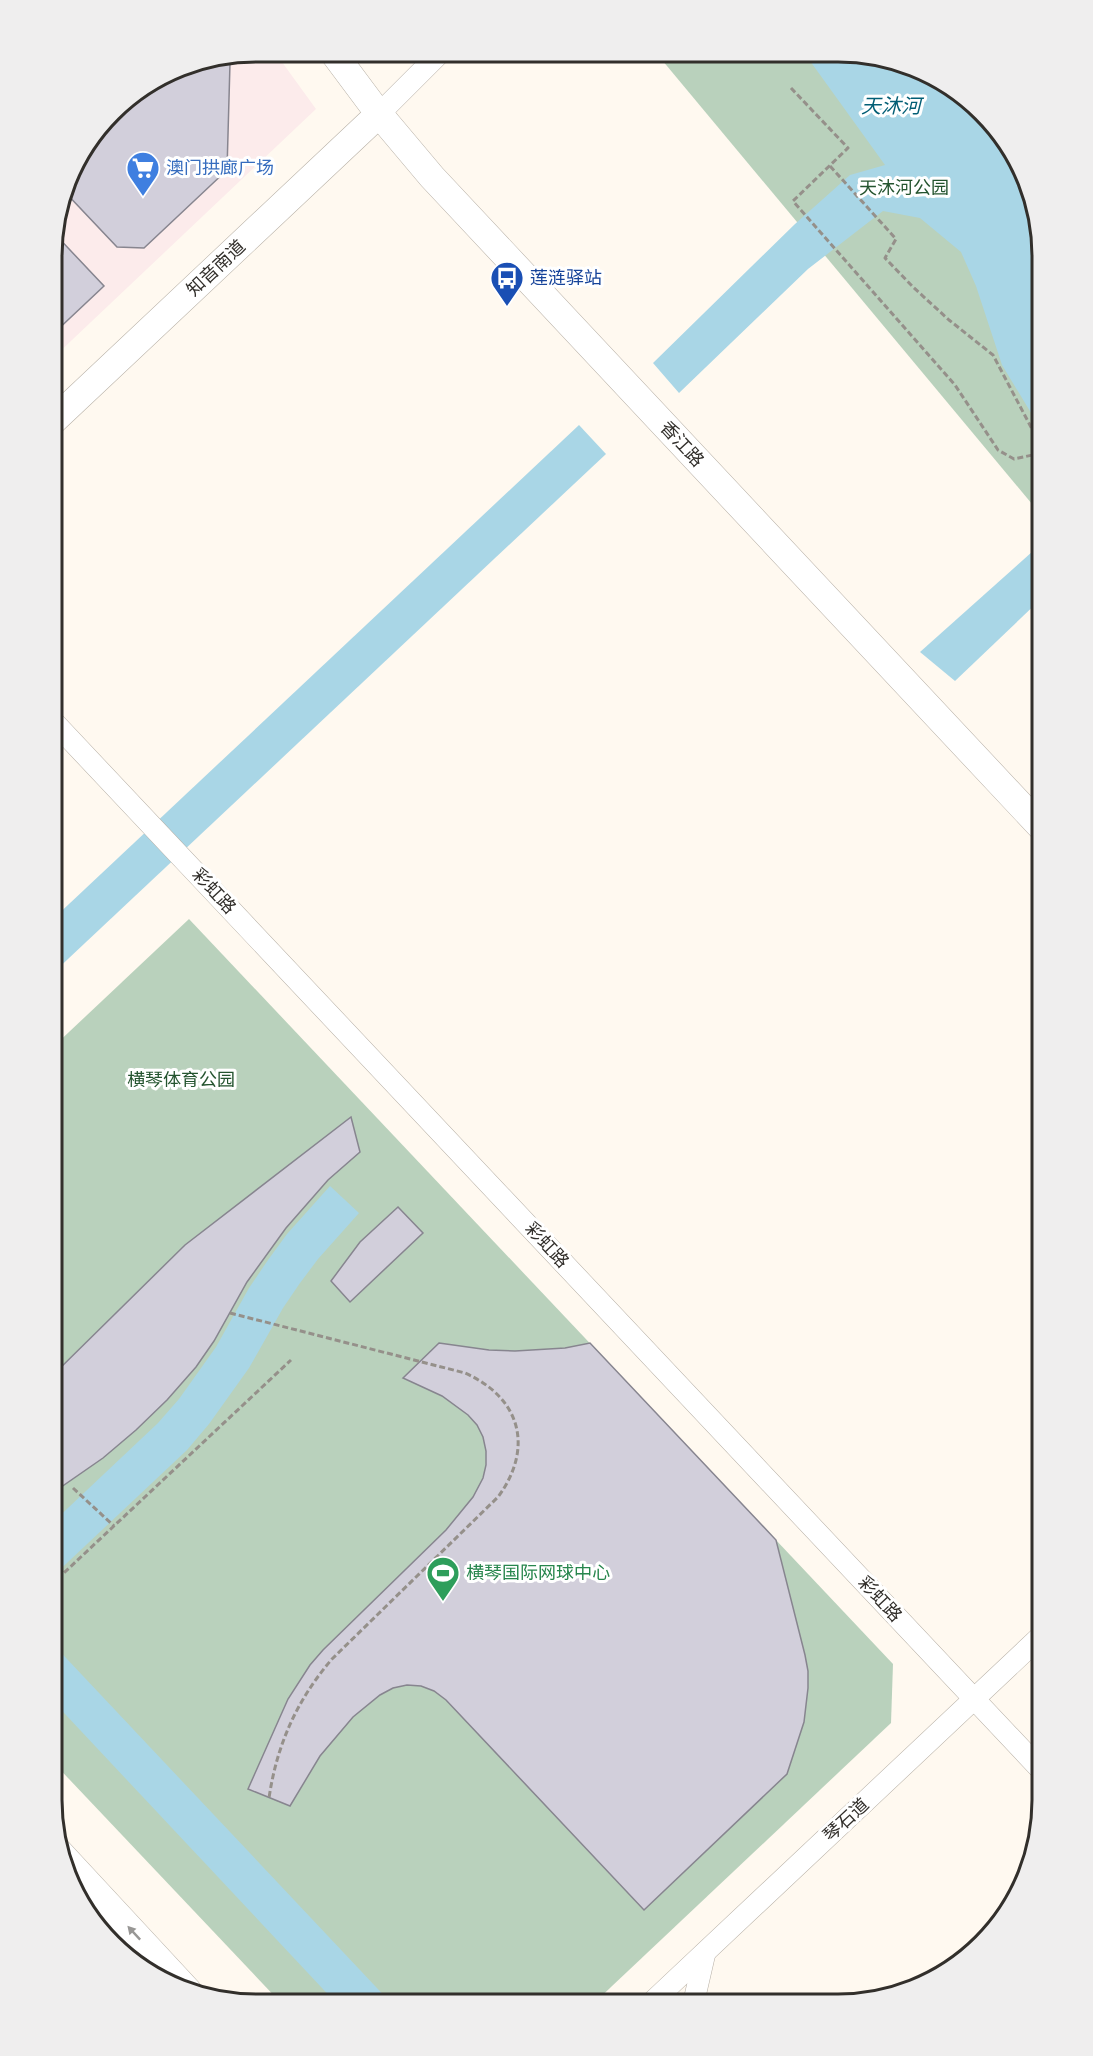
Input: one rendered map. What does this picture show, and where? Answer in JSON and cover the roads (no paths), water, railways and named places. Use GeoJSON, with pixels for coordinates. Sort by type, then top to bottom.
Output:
{"type":"FeatureCollection","features":[{"type":"Feature","properties":{"kind":"main road","name":"香江路"},"geometry":{"type":"LineString","coordinates":[[340,62],[379,114],[432,177],[1032,817]]}},
{"type":"Feature","properties":{"kind":"main road","name":"知音南道"},"geometry":{"type":"LineString","coordinates":[[62,412],[379,114]]}},
{"type":"Feature","properties":{"kind":"main road"},"geometry":{"type":"LineString","coordinates":[[74,1869],[174,1976]]}},
{"type":"Feature","properties":{"kind":"street"},"geometry":{"type":"LineString","coordinates":[[379,114],[431,62]]}},
{"type":"Feature","properties":{"kind":"street","name":"彩虹路"},"geometry":{"type":"LineString","coordinates":[[62,731],[1031,1759]]}},
{"type":"Feature","properties":{"kind":"street","name":"琴石道"},"geometry":{"type":"LineString","coordinates":[[661,1994],[1031,1645]]}},
{"type":"Feature","properties":{"kind":"street"},"geometry":{"type":"LineString","coordinates":[[696,1994],[705,1953]]}},
{"type":"Feature","properties":{"kind":"water","name":"天沐河"},"geometry":{"type":"Polygon","coordinates":[[[811,62],[875,65],[923,82],[945,94],[965,110],[999,148],[1021,193],[1030,230],[1032,414],[1002,365],[976,286],[961,252],[920,218],[883,211],[808,269],[679,393],[653,363],[795,224],[850,175],[885,165],[811,62]]]}},
{"type":"Feature","properties":{"kind":"water"},"geometry":{"type":"Polygon","coordinates":[[[579,425],[606,454],[62,965],[62,911],[579,425]]]}},
{"type":"Feature","properties":{"kind":"water"},"geometry":{"type":"Polygon","coordinates":[[[1032,552],[1032,608],[955,681],[920,652],[1032,552]]]}},
{"type":"Feature","properties":{"kind":"water"},"geometry":{"type":"Polygon","coordinates":[[[330,1186],[359,1213],[300,1283],[249,1368],[209,1424],[187,1450],[62,1568],[62,1514],[158,1423],[179,1399],[216,1347],[249,1288],[287,1234],[330,1186]]]}},
{"type":"Feature","properties":{"kind":"water"},"geometry":{"type":"Polygon","coordinates":[[[62,1654],[383,1994],[328,1994],[62,1711],[62,1654]]]}},
{"type":"Feature","properties":{"kind":"place","name":"澳门拱廊广场"},"geometry":{"type":"Point","coordinates":[143,197]}},
{"type":"Feature","properties":{"kind":"place","name":"莲涟驿站"},"geometry":{"type":"Point","coordinates":[507,307]}},
{"type":"Feature","properties":{"kind":"place","name":"横琴国际网球中心"},"geometry":{"type":"Point","coordinates":[443,1602]}},
{"type":"Feature","properties":{"kind":"park label","name":"天沐河公园"},"geometry":{"type":"Point","coordinates":[904,188]}},
{"type":"Feature","properties":{"kind":"park label","name":"横琴体育公园"},"geometry":{"type":"Point","coordinates":[181,1080]}}]}
